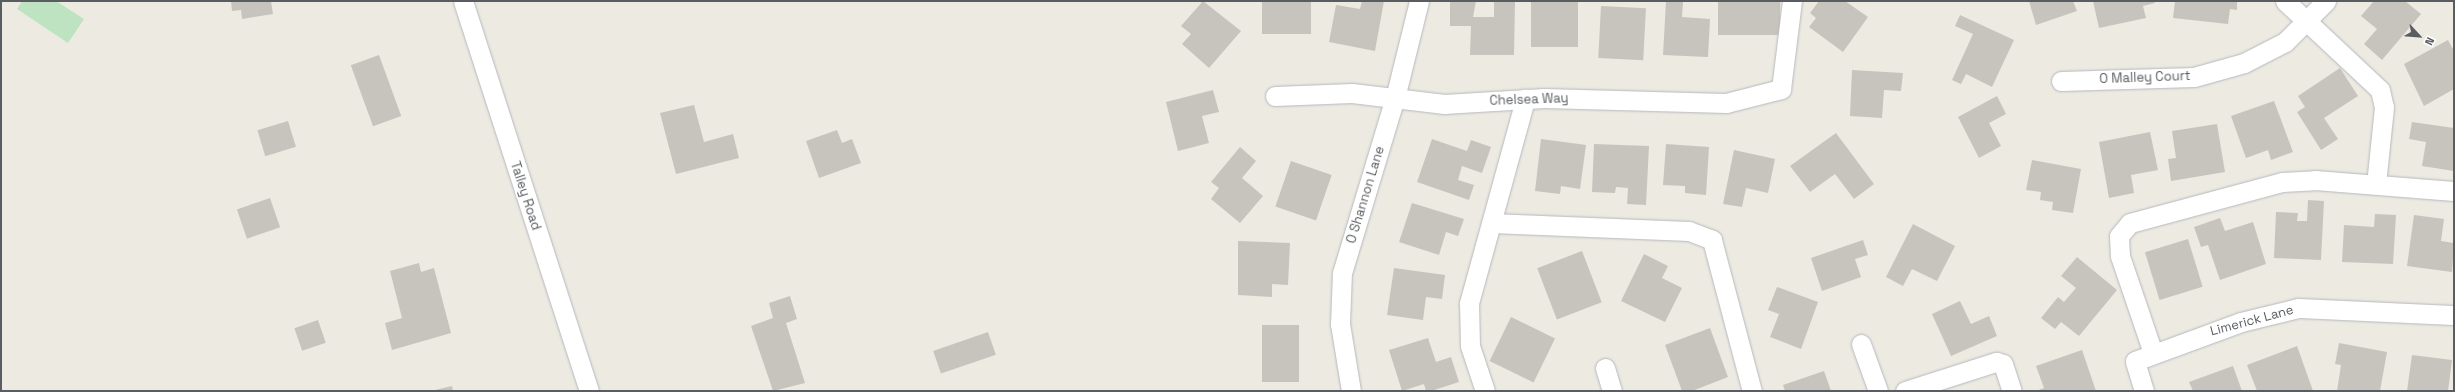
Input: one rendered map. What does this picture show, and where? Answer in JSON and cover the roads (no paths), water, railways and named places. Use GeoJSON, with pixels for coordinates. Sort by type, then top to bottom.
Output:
{"type":"FeatureCollection","features":[{"type":"Feature","properties":{"kind":"street","name":"Talley Road"},"geometry":{"type":"LineString","coordinates":[[463,1],[589,391]]}},
{"type":"Feature","properties":{"kind":"street","name":"O Shannon Lane"},"geometry":{"type":"LineString","coordinates":[[1351,391],[1340,324],[1342,273],[1395,98],[1419,1]]}},
{"type":"Feature","properties":{"kind":"street","name":"Chelsea Way"},"geometry":{"type":"LineString","coordinates":[[1275,96],[1352,93],[1444,104],[1525,99],[1726,103],[1781,89],[1792,1]]}},
{"type":"Feature","properties":{"kind":"street"},"geometry":{"type":"LineString","coordinates":[[2285,1],[2308,20],[2380,90],[2384,107],[2376,185]]}},
{"type":"Feature","properties":{"kind":"street","name":"O Malley Court"},"geometry":{"type":"LineString","coordinates":[[2061,81],[2194,77],[2244,63],[2285,42],[2326,1]]}},
{"type":"Feature","properties":{"kind":"street"},"geometry":{"type":"LineString","coordinates":[[1485,391],[1470,346],[1469,303],[1525,99]]}},
{"type":"Feature","properties":{"kind":"street"},"geometry":{"type":"LineString","coordinates":[[2153,353],[2120,256],[2120,236],[2130,223],[2282,182],[2376,185],[2454,191]]}},
{"type":"Feature","properties":{"kind":"street"},"geometry":{"type":"LineString","coordinates":[[1491,223],[1690,231],[1712,240],[1752,391]]}},
{"type":"Feature","properties":{"kind":"street","name":"Limerick Lane"},"geometry":{"type":"LineString","coordinates":[[2144,391],[2135,361],[2153,353],[2241,322],[2298,308],[2454,315]]}},
{"type":"Feature","properties":{"kind":"street"},"geometry":{"type":"LineString","coordinates":[[1862,344],[1878,391]]}},
{"type":"Feature","properties":{"kind":"street"},"geometry":{"type":"LineString","coordinates":[[1906,391],[1996,362],[2003,364],[2012,391]]}},
{"type":"Feature","properties":{"kind":"street"},"geometry":{"type":"LineString","coordinates":[[1605,368],[1612,391]]}}]}
